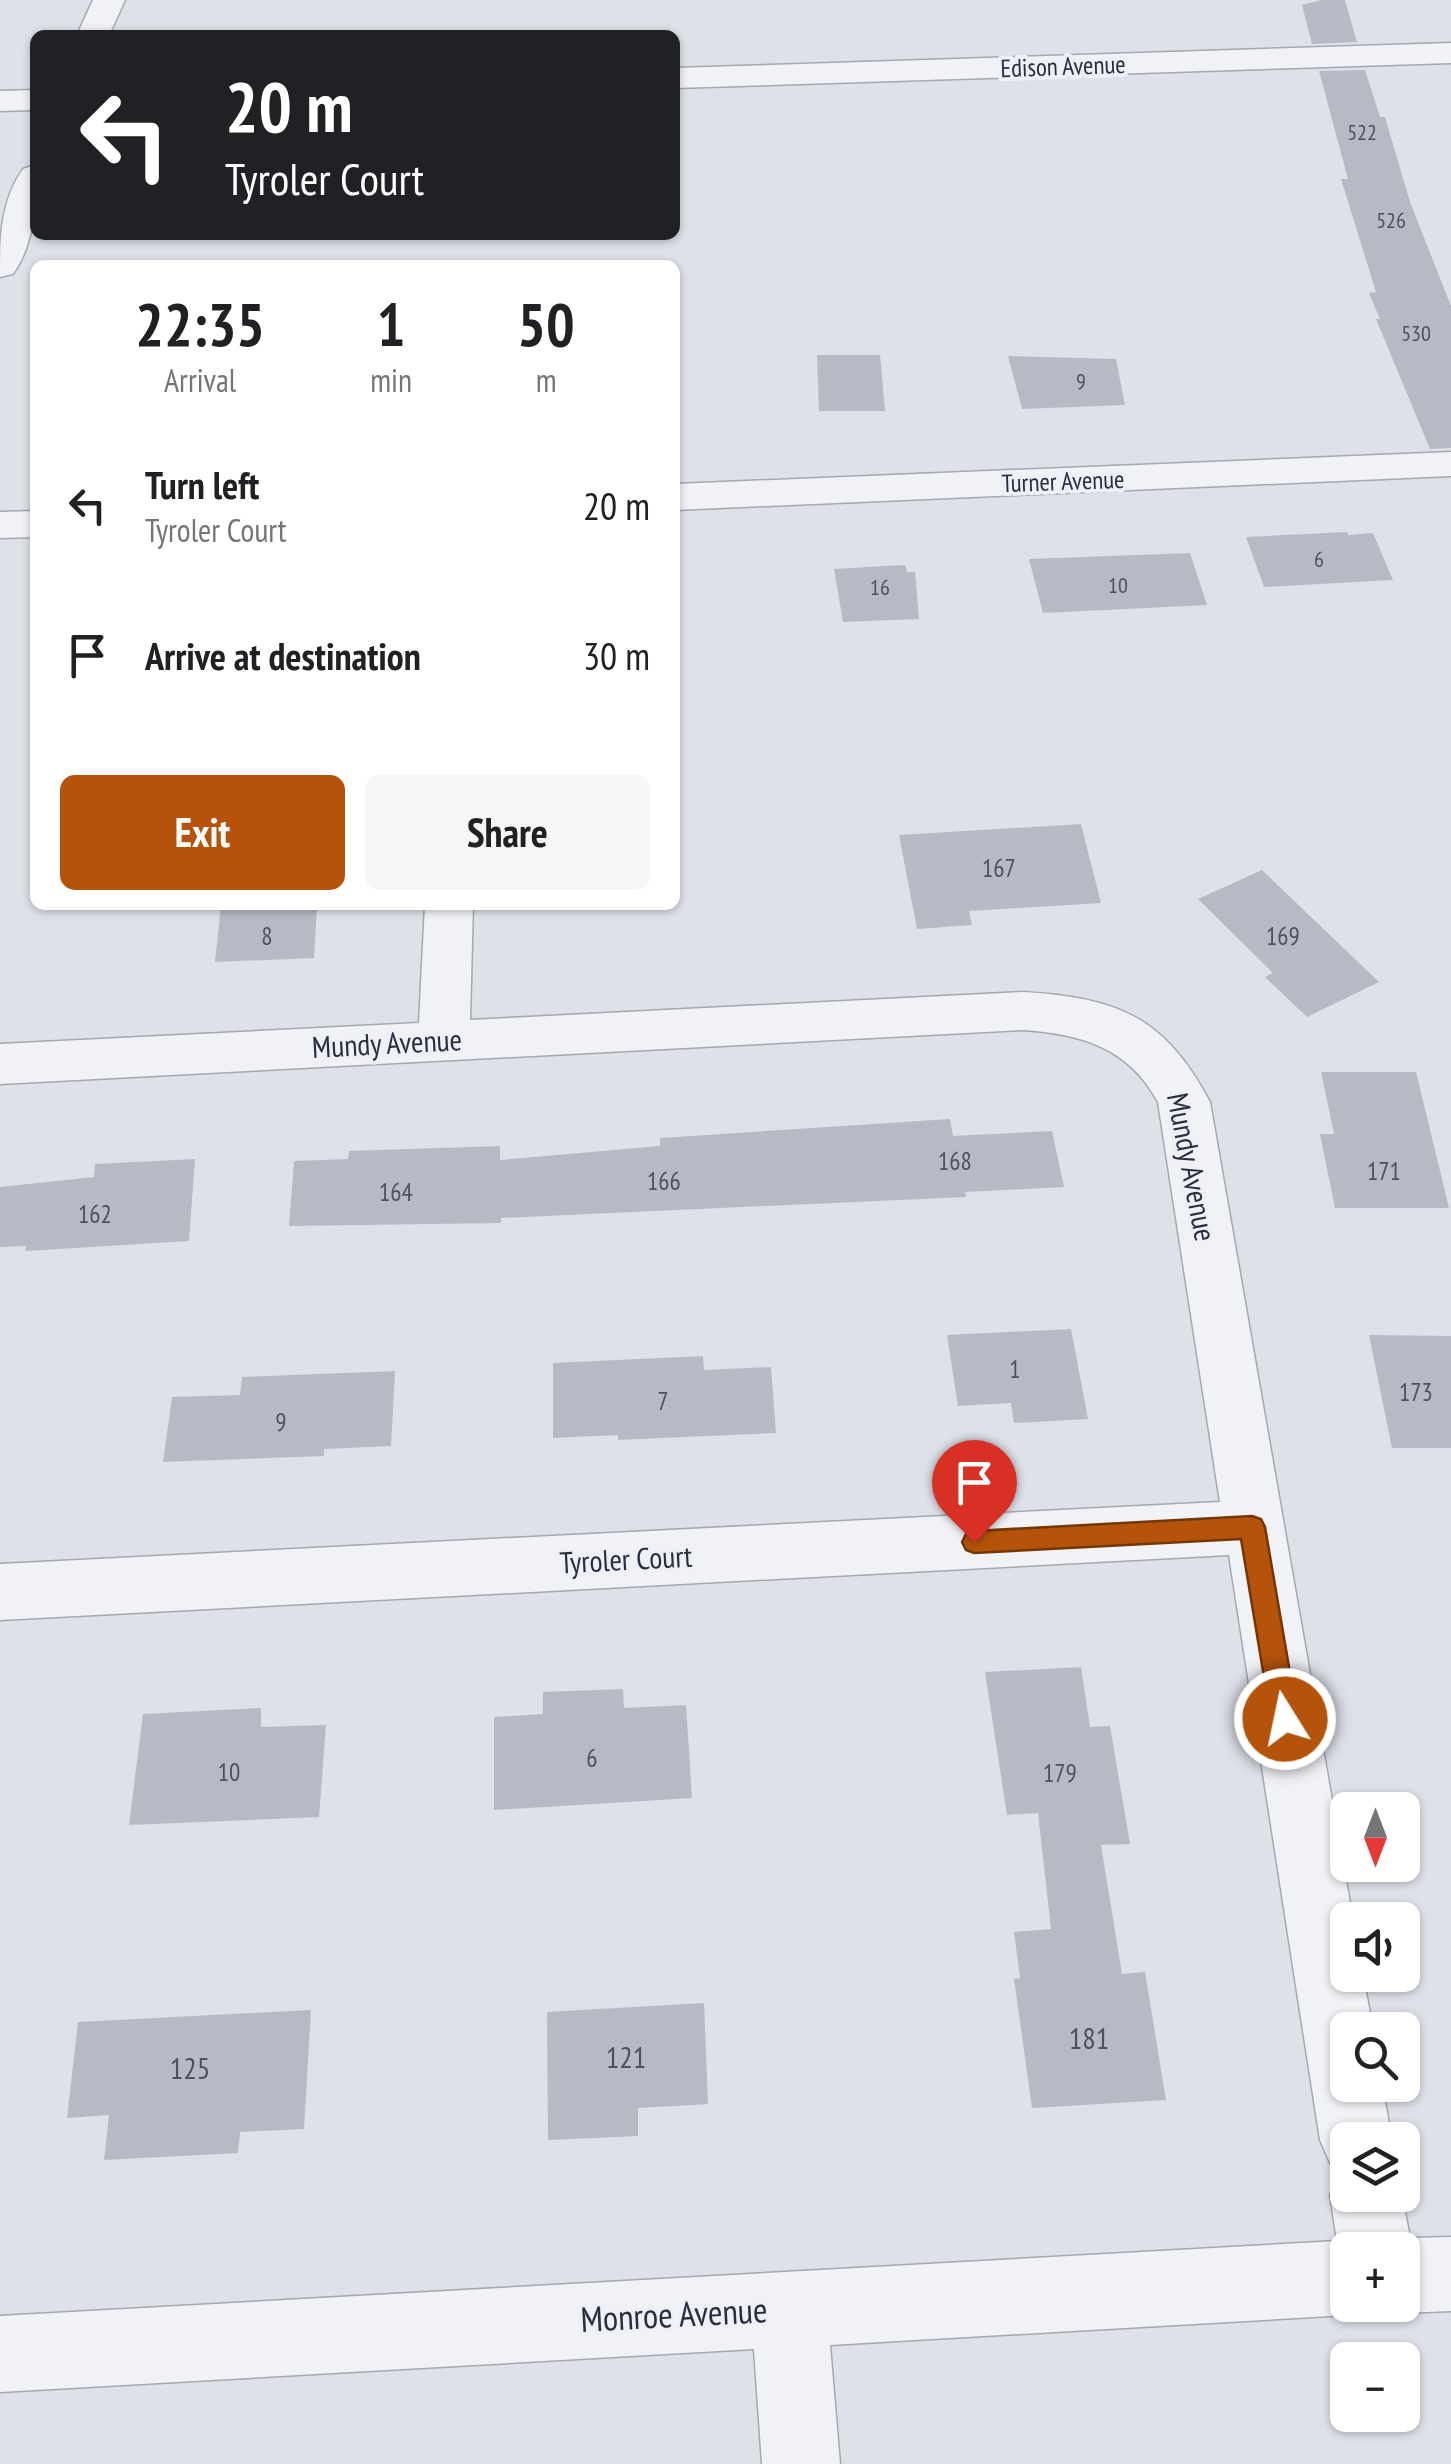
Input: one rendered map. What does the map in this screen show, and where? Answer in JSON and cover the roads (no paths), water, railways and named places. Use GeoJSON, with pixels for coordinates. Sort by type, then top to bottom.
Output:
{"type":"FeatureCollection","features":[{"type":"Feature","properties":{"kind":"street"},"geometry":{"type":"LineString","coordinates":[[95,30],[108,0]]}},
{"type":"Feature","properties":{"kind":"street","name":"Edison Avenue"},"geometry":{"type":"LineString","coordinates":[[680,78],[1451,53]]}},
{"type":"Feature","properties":{"kind":"street"},"geometry":{"type":"LineString","coordinates":[[0,101],[30,100]]}},
{"type":"Feature","properties":{"kind":"street"},"geometry":{"type":"LineString","coordinates":[[0,266],[30,189]]}},
{"type":"Feature","properties":{"kind":"street","name":"Turner Avenue"},"geometry":{"type":"LineString","coordinates":[[680,497],[1451,464]]}},
{"type":"Feature","properties":{"kind":"street"},"geometry":{"type":"LineString","coordinates":[[0,525],[30,524]]}},
{"type":"Feature","properties":{"kind":"street"},"geometry":{"type":"LineString","coordinates":[[444,1040],[449,910]]}},
{"type":"Feature","properties":{"kind":"street","name":"Mundy Avenue"},"geometry":{"type":"LineString","coordinates":[[0,1064],[1023,1011],[1094,1018],[1150,1050],[1172,1076],[1184,1102],[1353,2122]]}},
{"type":"Feature","properties":{"kind":"street","name":"Tyroler Court"},"geometry":{"type":"LineString","coordinates":[[0,1592],[1252,1527]]}},
{"type":"Feature","properties":{"kind":"street"},"geometry":{"type":"LineString","coordinates":[[1420,2275],[1451,2274]]}},
{"type":"Feature","properties":{"kind":"street","name":"Monroe Avenue"},"geometry":{"type":"LineString","coordinates":[[0,2354],[1330,2279]]}},
{"type":"Feature","properties":{"kind":"street"},"geometry":{"type":"LineString","coordinates":[[789,2309],[801,2464]]}}]}
